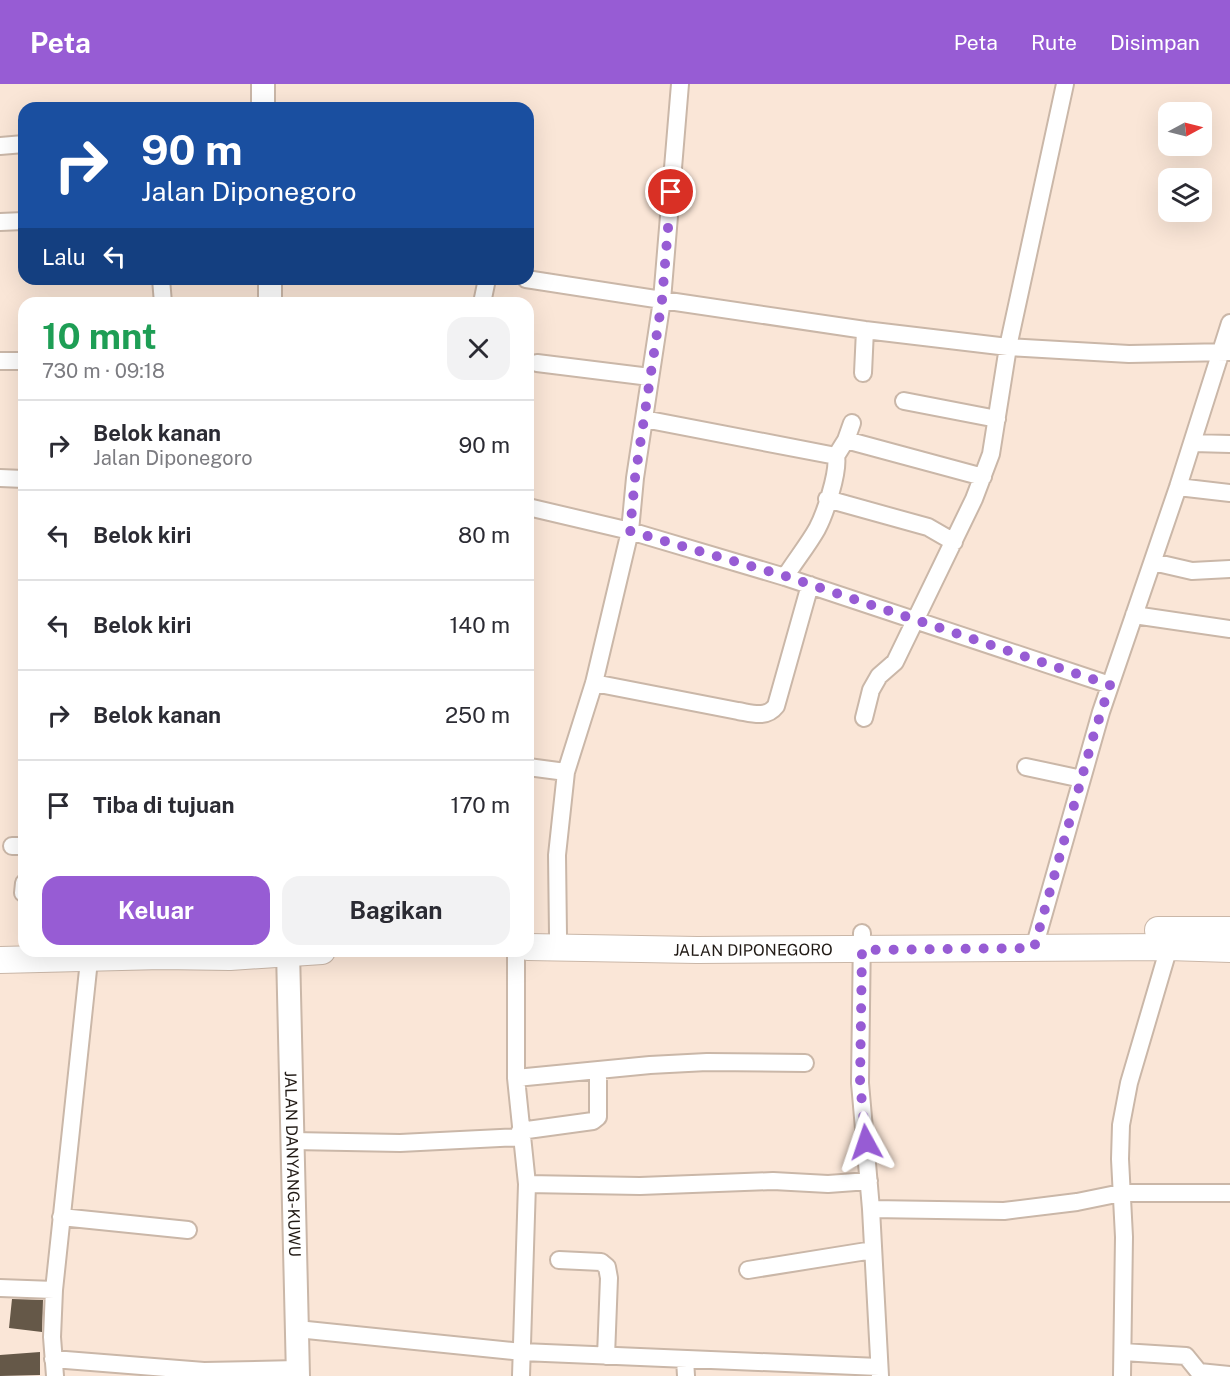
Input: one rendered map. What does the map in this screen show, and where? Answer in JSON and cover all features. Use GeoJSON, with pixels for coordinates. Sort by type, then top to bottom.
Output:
{"type":"FeatureCollection","features":[{"type":"Feature","properties":{"kind":"main road"},"geometry":{"type":"LineString","coordinates":[[263,84],[263,102]]}},
{"type":"Feature","properties":{"kind":"main road","name":"JALAN DIPONEGORO"},"geometry":{"type":"LineString","coordinates":[[534,934],[862,942],[1036,940],[1230,930]]}},
{"type":"Feature","properties":{"kind":"main road","name":"JALAN DIPONEGORO"},"geometry":{"type":"LineString","coordinates":[[1036,940],[1230,949]]}},
{"type":"Feature","properties":{"kind":"main road","name":"JALAN DIPONEGORO"},"geometry":{"type":"LineString","coordinates":[[534,947],[698,951],[862,942]]}},
{"type":"Feature","properties":{"kind":"main road"},"geometry":{"type":"LineString","coordinates":[[0,947],[18,947]]}},
{"type":"Feature","properties":{"kind":"main road"},"geometry":{"type":"LineString","coordinates":[[0,960],[45,957]]}},
{"type":"Feature","properties":{"kind":"main road","name":"JALAN DANYANG-KUWU"},"geometry":{"type":"LineString","coordinates":[[288,957],[298,1372]]}},
{"type":"Feature","properties":{"kind":"street"},"geometry":{"type":"LineString","coordinates":[[558,935],[557,855],[566,772],[594,683],[630,531],[662,300],[680,84]]}},
{"type":"Feature","properties":{"kind":"street"},"geometry":{"type":"LineString","coordinates":[[864,718],[871,690],[879,675],[895,662],[916,621],[954,542],[991,454],[1008,347],[1065,84]]}},
{"type":"Feature","properties":{"kind":"street"},"geometry":{"type":"LineString","coordinates":[[0,146],[18,144]]}},
{"type":"Feature","properties":{"kind":"street"},"geometry":{"type":"LineString","coordinates":[[0,222],[18,221]]}},
{"type":"Feature","properties":{"kind":"street"},"geometry":{"type":"LineString","coordinates":[[534,280],[865,330],[1008,347],[1128,354],[1225,352]]}},
{"type":"Feature","properties":{"kind":"street"},"geometry":{"type":"LineString","coordinates":[[1036,940],[1110,685],[1225,352],[1230,323]]}},
{"type":"Feature","properties":{"kind":"street"},"geometry":{"type":"LineString","coordinates":[[863,373],[865,330]]}},
{"type":"Feature","properties":{"kind":"street"},"geometry":{"type":"LineString","coordinates":[[0,362],[18,361]]}},
{"type":"Feature","properties":{"kind":"street"},"geometry":{"type":"LineString","coordinates":[[537,363],[650,377]]}},
{"type":"Feature","properties":{"kind":"street"},"geometry":{"type":"LineString","coordinates":[[904,401],[997,419]]}},
{"type":"Feature","properties":{"kind":"street"},"geometry":{"type":"LineString","coordinates":[[644,419],[836,456]]}},
{"type":"Feature","properties":{"kind":"street"},"geometry":{"type":"LineString","coordinates":[[785,576],[817,528],[837,462],[836,456],[846,440],[852,423]]}},
{"type":"Feature","properties":{"kind":"street"},"geometry":{"type":"LineString","coordinates":[[846,440],[983,477]]}},
{"type":"Feature","properties":{"kind":"street"},"geometry":{"type":"LineString","coordinates":[[1193,443],[1230,444]]}},
{"type":"Feature","properties":{"kind":"street"},"geometry":{"type":"LineString","coordinates":[[0,478],[18,479]]}},
{"type":"Feature","properties":{"kind":"street"},"geometry":{"type":"LineString","coordinates":[[1178,487],[1230,493]]}},
{"type":"Feature","properties":{"kind":"street"},"geometry":{"type":"LineString","coordinates":[[827,499],[928,527],[954,542]]}},
{"type":"Feature","properties":{"kind":"street"},"geometry":{"type":"LineString","coordinates":[[534,508],[630,531],[785,576],[1110,685]]}},
{"type":"Feature","properties":{"kind":"street"},"geometry":{"type":"LineString","coordinates":[[1153,562],[1192,572],[1230,569]]}},
{"type":"Feature","properties":{"kind":"street"},"geometry":{"type":"LineString","coordinates":[[594,683],[760,715],[769,714],[776,706],[810,585]]}},
{"type":"Feature","properties":{"kind":"street"},"geometry":{"type":"LineString","coordinates":[[1134,615],[1230,629]]}},
{"type":"Feature","properties":{"kind":"street"},"geometry":{"type":"LineString","coordinates":[[1026,767],[1082,779]]}},
{"type":"Feature","properties":{"kind":"street"},"geometry":{"type":"LineString","coordinates":[[534,768],[566,772]]}},
{"type":"Feature","properties":{"kind":"street"},"geometry":{"type":"LineString","coordinates":[[297,1329],[522,1352],[606,1356],[686,1367],[880,1372],[871,1209],[860,1083],[862,942]]}},
{"type":"Feature","properties":{"kind":"street"},"geometry":{"type":"LineString","coordinates":[[1122,1376],[1124,1237],[1120,1159],[1121,1125],[1129,1083],[1169,947]]}},
{"type":"Feature","properties":{"kind":"street"},"geometry":{"type":"LineString","coordinates":[[55,1376],[53,1359],[54,1290],[90,957]]}},
{"type":"Feature","properties":{"kind":"street"},"geometry":{"type":"LineString","coordinates":[[516,957],[516,1078],[527,1184],[521,1376]]}},
{"type":"Feature","properties":{"kind":"street"},"geometry":{"type":"LineString","coordinates":[[516,1078],[707,1062],[805,1063]]}},
{"type":"Feature","properties":{"kind":"street"},"geometry":{"type":"LineString","coordinates":[[293,1141],[400,1143],[521,1134],[593,1121],[597,1117],[598,1070]]}},
{"type":"Feature","properties":{"kind":"street"},"geometry":{"type":"LineString","coordinates":[[527,1184],[639,1186],[773,1181],[828,1184],[869,1181]]}},
{"type":"Feature","properties":{"kind":"street"},"geometry":{"type":"LineString","coordinates":[[871,1209],[1004,1211],[1077,1202],[1121,1193],[1230,1193]]}},
{"type":"Feature","properties":{"kind":"street"},"geometry":{"type":"LineString","coordinates":[[61,1217],[188,1230]]}},
{"type":"Feature","properties":{"kind":"street"},"geometry":{"type":"LineString","coordinates":[[748,1270],[873,1250]]}},
{"type":"Feature","properties":{"kind":"street"},"geometry":{"type":"LineString","coordinates":[[559,1260],[601,1262],[608,1269],[606,1356]]}},
{"type":"Feature","properties":{"kind":"street"},"geometry":{"type":"LineString","coordinates":[[0,1288],[54,1290]]}},
{"type":"Feature","properties":{"kind":"street"},"geometry":{"type":"LineString","coordinates":[[1123,1352],[1186,1356],[1198,1372],[1230,1375]]}},
{"type":"Feature","properties":{"kind":"street"},"geometry":{"type":"LineString","coordinates":[[53,1359],[204,1371],[298,1372]]}},
{"type":"Feature","properties":{"kind":"building"},"geometry":{"type":"Polygon","coordinates":[[[12,1299],[43,1300],[42,1332],[9,1328],[12,1299]]]}},
{"type":"Feature","properties":{"kind":"building"},"geometry":{"type":"Polygon","coordinates":[[[40,1352],[40,1375],[0,1376],[0,1355],[40,1352]]]}},
{"type":"Feature","properties":{"kind":"route"},"geometry":{"type":"LineString","coordinates":[[671,192],[662,300],[635,478],[630,531],[785,576],[1110,685],[1034,948],[862,950],[860,1083],[866,1142]]}}]}
